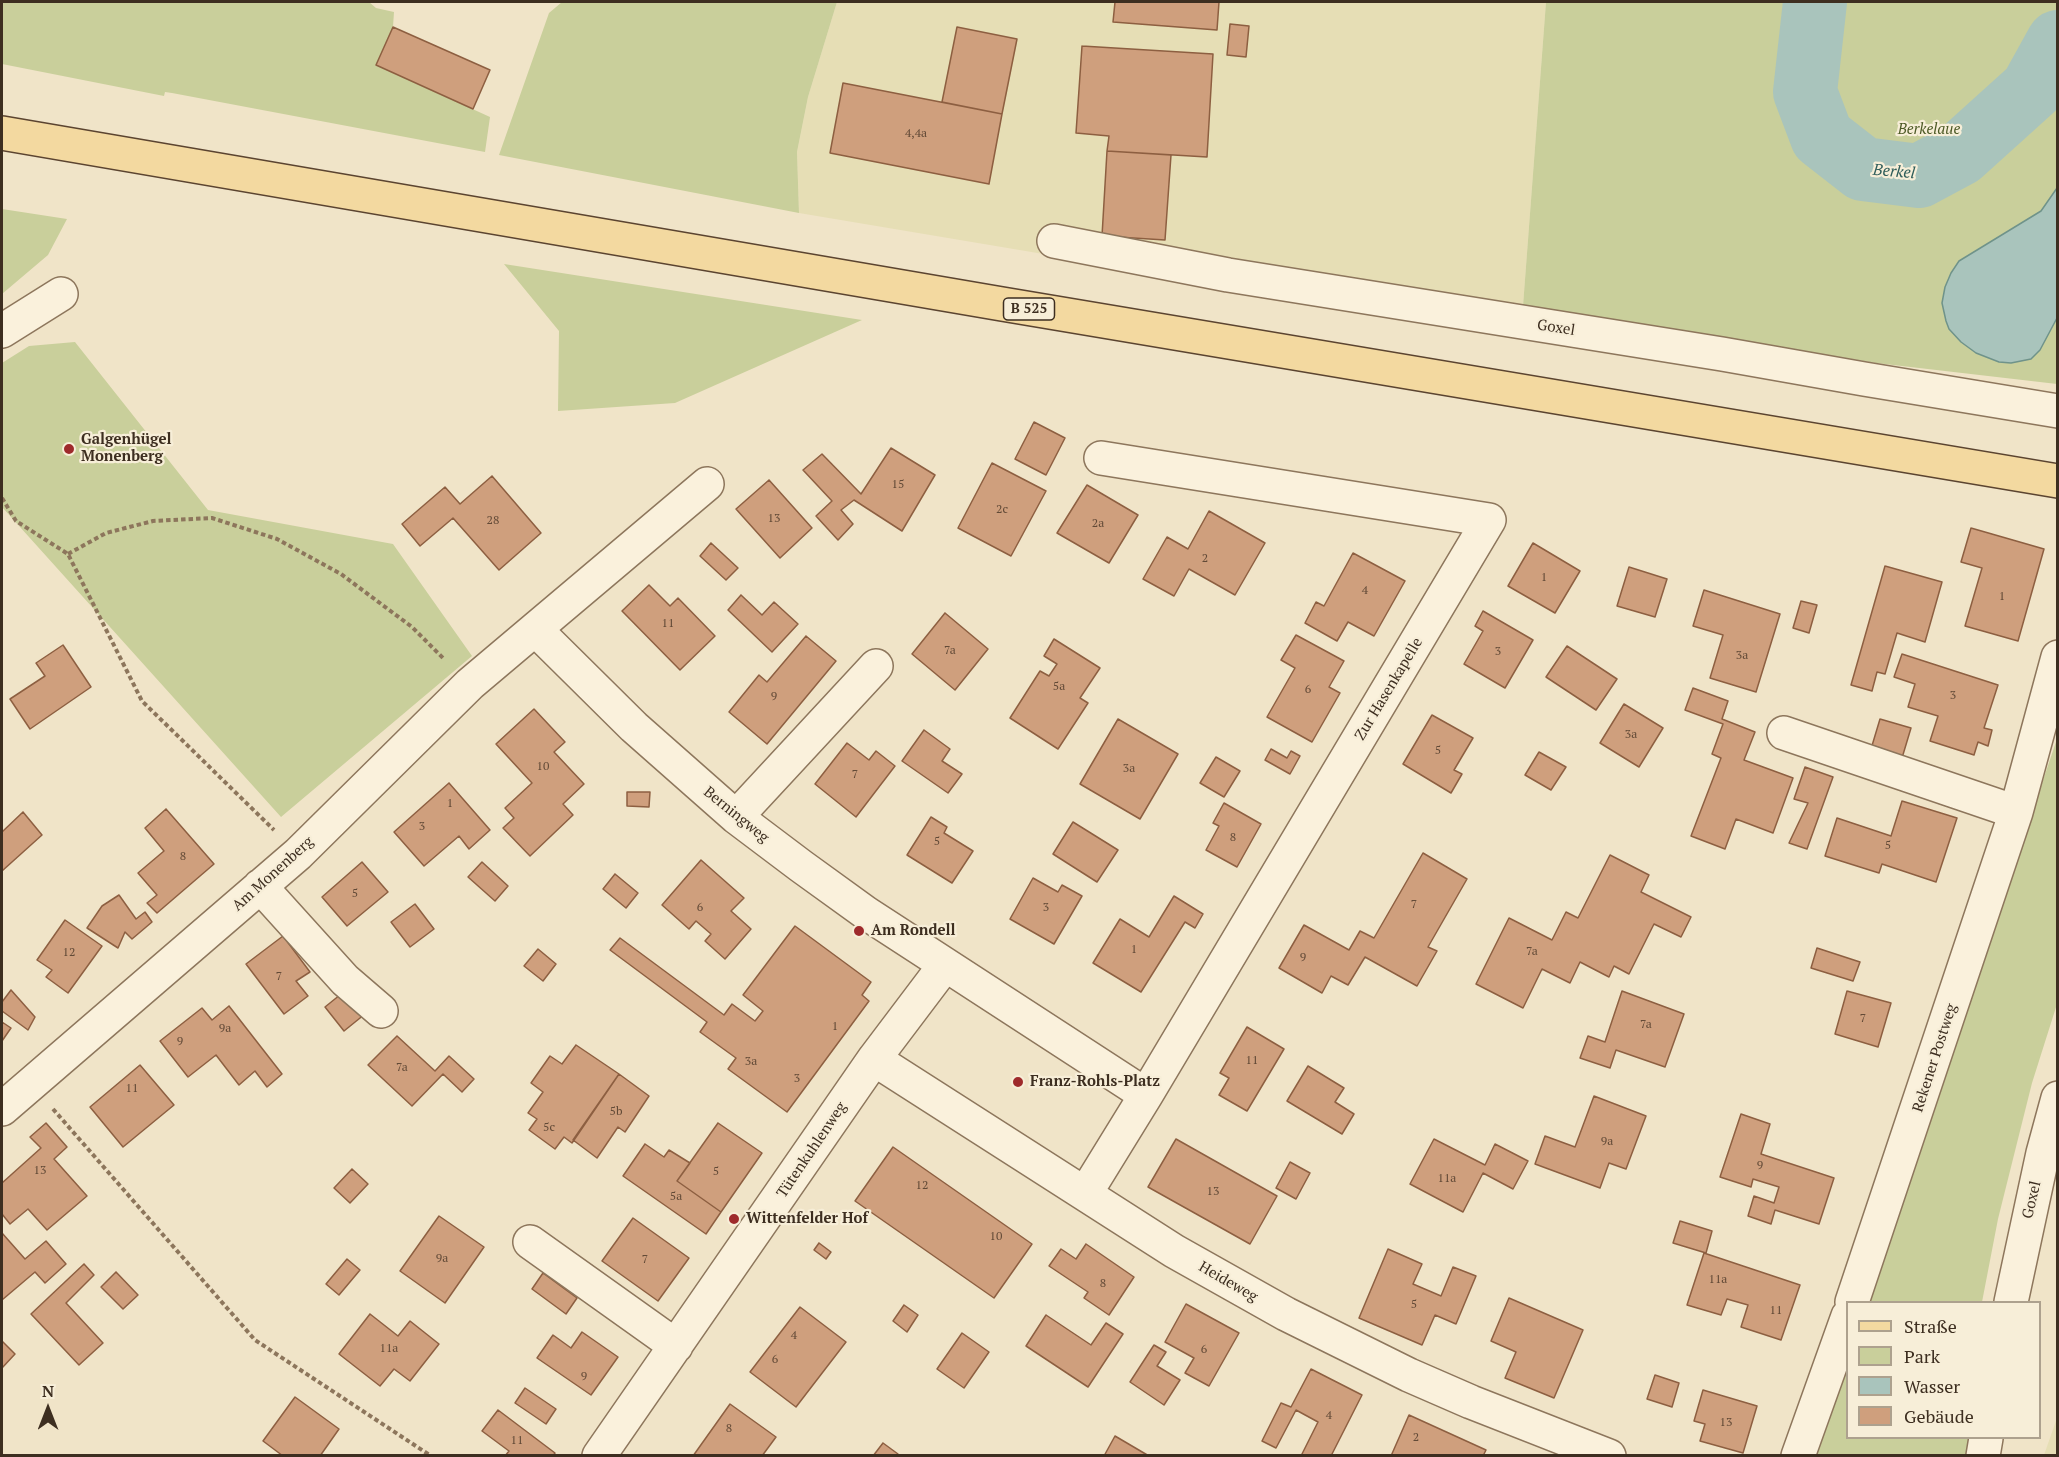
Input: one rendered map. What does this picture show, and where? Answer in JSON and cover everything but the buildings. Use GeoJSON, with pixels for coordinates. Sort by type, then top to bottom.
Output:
{"type":"FeatureCollection","features":[{"type":"Feature","properties":{"kind":"main road","name":"B 525"},"geometry":{"type":"LineString","coordinates":[[2,133],[2058,481]]}},
{"type":"Feature","properties":{"kind":"street","name":"Goxel"},"geometry":{"type":"LineString","coordinates":[[1054,241],[1228,275],[1722,354],[2058,411]]}},
{"type":"Feature","properties":{"kind":"street"},"geometry":{"type":"LineString","coordinates":[[2,331],[61,294]]}},
{"type":"Feature","properties":{"kind":"street","name":"Zur Hasenkapelle"},"geometry":{"type":"LineString","coordinates":[[1085,1194],[1489,520],[1101,458]]}},
{"type":"Feature","properties":{"kind":"street"},"geometry":{"type":"LineString","coordinates":[[536,630],[707,484]]}},
{"type":"Feature","properties":{"kind":"street","name":"Berningweg"},"geometry":{"type":"LineString","coordinates":[[536,630],[634,726],[736,817],[866,913],[1146,1095]]}},
{"type":"Feature","properties":{"kind":"street","name":"Am Monenberg"},"geometry":{"type":"LineString","coordinates":[[2,1110],[30,1083],[298,854],[470,684],[536,630]]}},
{"type":"Feature","properties":{"kind":"street","name":"Rekener Postweg"},"geometry":{"type":"LineString","coordinates":[[1852,1301],[2016,812],[2058,657]]}},
{"type":"Feature","properties":{"kind":"street"},"geometry":{"type":"LineString","coordinates":[[736,817],[876,666]]}},
{"type":"Feature","properties":{"kind":"street"},"geometry":{"type":"LineString","coordinates":[[1784,733],[2016,812]]}},
{"type":"Feature","properties":{"kind":"street"},"geometry":{"type":"LineString","coordinates":[[260,886],[345,980],[381,1011]]}},
{"type":"Feature","properties":{"kind":"street","name":"Tütenkuhlenweg"},"geometry":{"type":"LineString","coordinates":[[599,1455],[874,1059],[945,965]]}},
{"type":"Feature","properties":{"kind":"street","name":"Heideweg"},"geometry":{"type":"LineString","coordinates":[[874,1059],[1174,1251],[1286,1314],[1409,1375],[1471,1402],[1609,1455]]}},
{"type":"Feature","properties":{"kind":"street","name":"Goxel"},"geometry":{"type":"LineString","coordinates":[[2011,1301],[2043,1153],[2058,1098]]}},
{"type":"Feature","properties":{"kind":"street"},"geometry":{"type":"LineString","coordinates":[[530,1242],[676,1346]]}},
{"type":"Feature","properties":{"kind":"street"},"geometry":{"type":"LineString","coordinates":[[1798,1455],[1846,1322]]}},
{"type":"Feature","properties":{"kind":"street"},"geometry":{"type":"LineString","coordinates":[[1983,1455],[1986,1439]]}},
{"type":"Feature","properties":{"kind":"path"},"geometry":{"type":"LineString","coordinates":[[2,498],[16,521],[68,554],[142,701],[298,854]]}},
{"type":"Feature","properties":{"kind":"path"},"geometry":{"type":"LineString","coordinates":[[68,554],[106,533],[153,521],[212,518],[277,538],[350,581],[412,627],[470,684]]}},
{"type":"Feature","properties":{"kind":"path"},"geometry":{"type":"LineString","coordinates":[[30,1083],[255,1340],[431,1455]]}},
{"type":"Feature","properties":{"kind":"shaded area"},"geometry":{"type":"Polygon","coordinates":[[[837,2],[1546,2],[1523,306],[1097,263],[799,213],[797,152],[808,97],[837,2]]]}},
{"type":"Feature","properties":{"kind":"shaded area"},"geometry":{"type":"Polygon","coordinates":[[[2057,1418],[2057,1455],[2044,1455],[2057,1418]]]}},
{"type":"Feature","properties":{"kind":"green space"},"geometry":{"type":"Polygon","coordinates":[[[2,2],[369,2],[376,8],[394,12],[393,27],[376,65],[490,117],[485,152],[172,93],[165,92],[164,96],[2,64],[2,2]]]}},
{"type":"Feature","properties":{"kind":"green space"},"geometry":{"type":"Polygon","coordinates":[[[562,2],[837,2],[808,97],[797,152],[799,213],[499,155],[549,13],[562,2]]]}},
{"type":"Feature","properties":{"kind":"green space","name":"Berkelaue"},"geometry":{"type":"Polygon","coordinates":[[[1546,2],[2057,2],[2057,384],[1876,363],[1523,306],[1546,2]]]}},
{"type":"Feature","properties":{"kind":"green space"},"geometry":{"type":"Polygon","coordinates":[[[2,209],[67,219],[48,255],[2,294],[2,209]]]}},
{"type":"Feature","properties":{"kind":"green space"},"geometry":{"type":"Polygon","coordinates":[[[504,264],[862,320],[675,403],[558,411],[559,331],[504,264]]]}},
{"type":"Feature","properties":{"kind":"green space"},"geometry":{"type":"Polygon","coordinates":[[[75,342],[208,510],[393,544],[472,656],[281,817],[2,507],[2,363],[29,346],[75,342]]]}},
{"type":"Feature","properties":{"kind":"green space"},"geometry":{"type":"Polygon","coordinates":[[[2057,739],[2057,1004],[2032,1083],[1998,1219],[1982,1301],[1866,1301],[2057,739]]]}},
{"type":"Feature","properties":{"kind":"green space"},"geometry":{"type":"Polygon","coordinates":[[[1846,1368],[1846,1439],[1971,1439],[1967,1455],[1816,1455],[1814,1447],[1846,1368]]]}},
{"type":"Feature","properties":{"kind":"water"},"geometry":{"type":"Polygon","coordinates":[[[2057,188],[2057,318],[2040,350],[2031,359],[2011,363],[1999,362],[1976,353],[1961,342],[1949,329],[1946,321],[1942,303],[1951,273],[1959,261],[2041,211],[2057,188]]]}},
{"type":"Feature","properties":{"kind":"waterway","name":"Berkel"},"geometry":{"type":"LineString","coordinates":[[1815,2],[1805,92],[1822,137],[1863,169],[1919,176],[1960,154],[2032,89],[2058,42]]}},
{"type":"Feature","properties":{"kind":"place","name":"Galgenhügel Monenberg"},"geometry":{"type":"Point","coordinates":[69,449]}},
{"type":"Feature","properties":{"kind":"place","name":"Am Rondell"},"geometry":{"type":"Point","coordinates":[859,931]}},
{"type":"Feature","properties":{"kind":"place","name":"Franz-Rohls-Platz"},"geometry":{"type":"Point","coordinates":[1018,1082]}},
{"type":"Feature","properties":{"kind":"place","name":"Wittenfelder Hof"},"geometry":{"type":"Point","coordinates":[734,1219]}}]}
